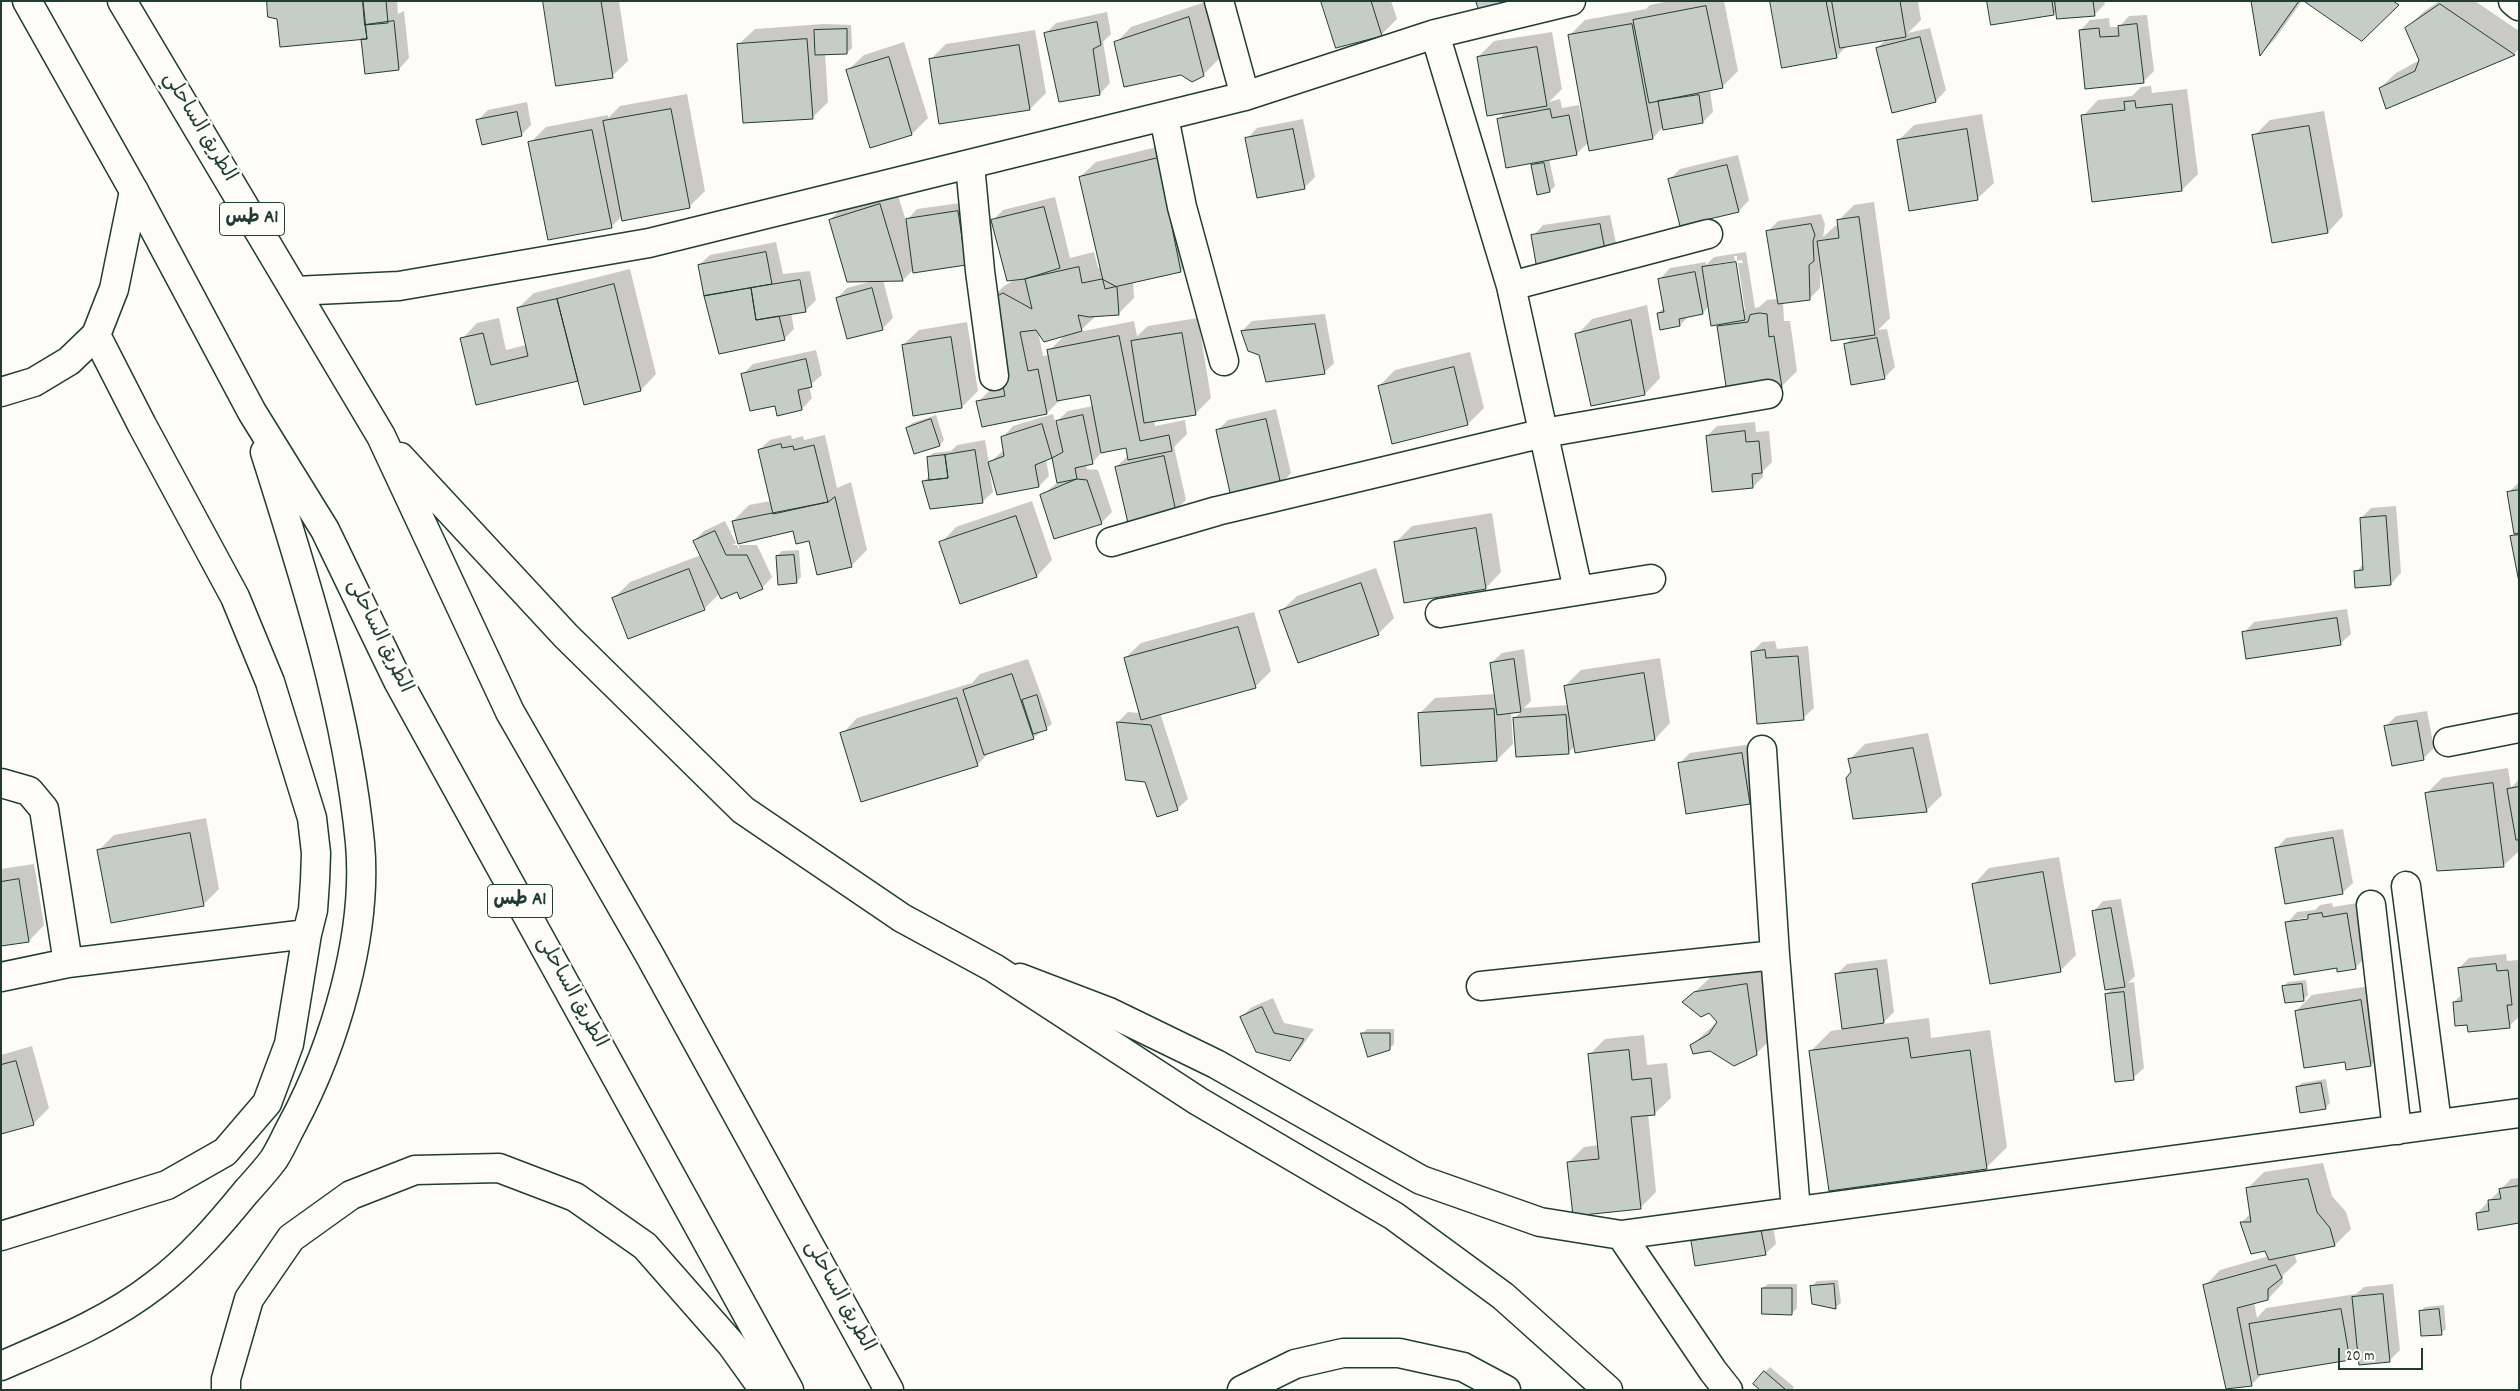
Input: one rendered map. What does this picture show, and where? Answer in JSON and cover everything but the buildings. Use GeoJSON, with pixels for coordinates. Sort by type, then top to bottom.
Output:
{"type":"FeatureCollection","features":[{"type":"Feature","properties":{"kind":"main road","name":"طس A1"},"geometry":{"type":"LineString","coordinates":[[27,1],[134,191],[252,412]]}},
{"type":"Feature","properties":{"kind":"main road","name":"الطريق الساحلي"},"geometry":{"type":"LineString","coordinates":[[122,1],[381,436]]}},
{"type":"Feature","properties":{"kind":"main road"},"geometry":{"type":"LineString","coordinates":[[1219,1],[1245,96]]}},
{"type":"Feature","properties":{"kind":"main road"},"geometry":{"type":"LineString","coordinates":[[295,291],[399,286],[649,243],[970,166],[1245,96],[1436,34],[1571,1]]}},
{"type":"Feature","properties":{"kind":"main road"},"geometry":{"type":"LineString","coordinates":[[2513,1],[2519,6]]}},
{"type":"Feature","properties":{"kind":"main road"},"geometry":{"type":"LineString","coordinates":[[1436,34],[1511,286],[1578,590]]}},
{"type":"Feature","properties":{"kind":"main road"},"geometry":{"type":"LineString","coordinates":[[1164,117],[1182,207],[1224,361]]}},
{"type":"Feature","properties":{"kind":"main road"},"geometry":{"type":"LineString","coordinates":[[970,166],[980,271],[994,376]]}},
{"type":"Feature","properties":{"kind":"main road"},"geometry":{"type":"LineString","coordinates":[[1,392],[34,382],[69,361],[96,334],[114,289],[134,191]]}},
{"type":"Feature","properties":{"kind":"main road"},"geometry":{"type":"LineString","coordinates":[[1511,286],[1708,234]]}},
{"type":"Feature","properties":{"kind":"main road"},"geometry":{"type":"LineString","coordinates":[[1,1236],[167,1185],[225,1152],[267,1103],[289,1044],[307,934],[313,910],[316,853],[312,818],[270,682],[235,597],[146,434],[96,334]]}},
{"type":"Feature","properties":{"kind":"main road"},"geometry":{"type":"LineString","coordinates":[[1111,542],[1217,511],[1544,433],[1768,394]]}},
{"type":"Feature","properties":{"kind":"main road"},"geometry":{"type":"LineString","coordinates":[[1,1366],[83,1330],[155,1285],[215,1230],[275,1158],[310,1092],[349,973],[359,912],[360,845],[351,782],[334,692],[297,552],[252,412]]}},
{"type":"Feature","properties":{"kind":"main road","name":"الطريق الساحلى"},"geometry":{"type":"LineString","coordinates":[[252,412],[325,530],[398,681],[789,1390]]}},
{"type":"Feature","properties":{"kind":"main road"},"geometry":{"type":"LineString","coordinates":[[381,436],[566,636],[743,810],[902,918],[994,968],[1198,1100],[1394,1216],[1504,1296],[1608,1390]]}},
{"type":"Feature","properties":{"kind":"main road","name":"الطريق الساحلى"},"geometry":{"type":"LineString","coordinates":[[381,436],[510,712],[654,962],[889,1390]]}},
{"type":"Feature","properties":{"kind":"main road"},"geometry":{"type":"LineString","coordinates":[[1440,613],[1651,579]]}},
{"type":"Feature","properties":{"kind":"main road"},"geometry":{"type":"LineString","coordinates":[[2448,742],[2519,728]]}},
{"type":"Feature","properties":{"kind":"main road"},"geometry":{"type":"LineString","coordinates":[[1762,750],[1774,956],[1796,1212]]}},
{"type":"Feature","properties":{"kind":"main road"},"geometry":{"type":"LineString","coordinates":[[1,783],[29,791],[44,809],[68,963]]}},
{"type":"Feature","properties":{"kind":"main road"},"geometry":{"type":"LineString","coordinates":[[2406,886],[2437,1123]]}},
{"type":"Feature","properties":{"kind":"main road"},"geometry":{"type":"LineString","coordinates":[[2371,905],[2397,1130]]}},
{"type":"Feature","properties":{"kind":"main road"},"geometry":{"type":"LineString","coordinates":[[1,977],[68,963],[307,934]]}},
{"type":"Feature","properties":{"kind":"main road"},"geometry":{"type":"LineString","coordinates":[[1480,986],[1774,956]]}},
{"type":"Feature","properties":{"kind":"main road"},"geometry":{"type":"LineString","coordinates":[[994,968],[1110,1012],[1216,1064],[1421,1180],[1540,1222],[1621,1234],[1796,1212],[2519,1113]]}},
{"type":"Feature","properties":{"kind":"main road"},"geometry":{"type":"LineString","coordinates":[[226,1390],[226,1379],[249,1299],[291,1238],[351,1195],[415,1170],[499,1168],[575,1197],[645,1246],[731,1344],[764,1390]]}},
{"type":"Feature","properties":{"kind":"main road"},"geometry":{"type":"LineString","coordinates":[[1621,1234],[1713,1371],[1728,1390]]}},
{"type":"Feature","properties":{"kind":"main road"},"geometry":{"type":"LineString","coordinates":[[1242,1390],[1295,1364],[1343,1353],[1390,1353],[1463,1367],[1506,1390]]}}]}
